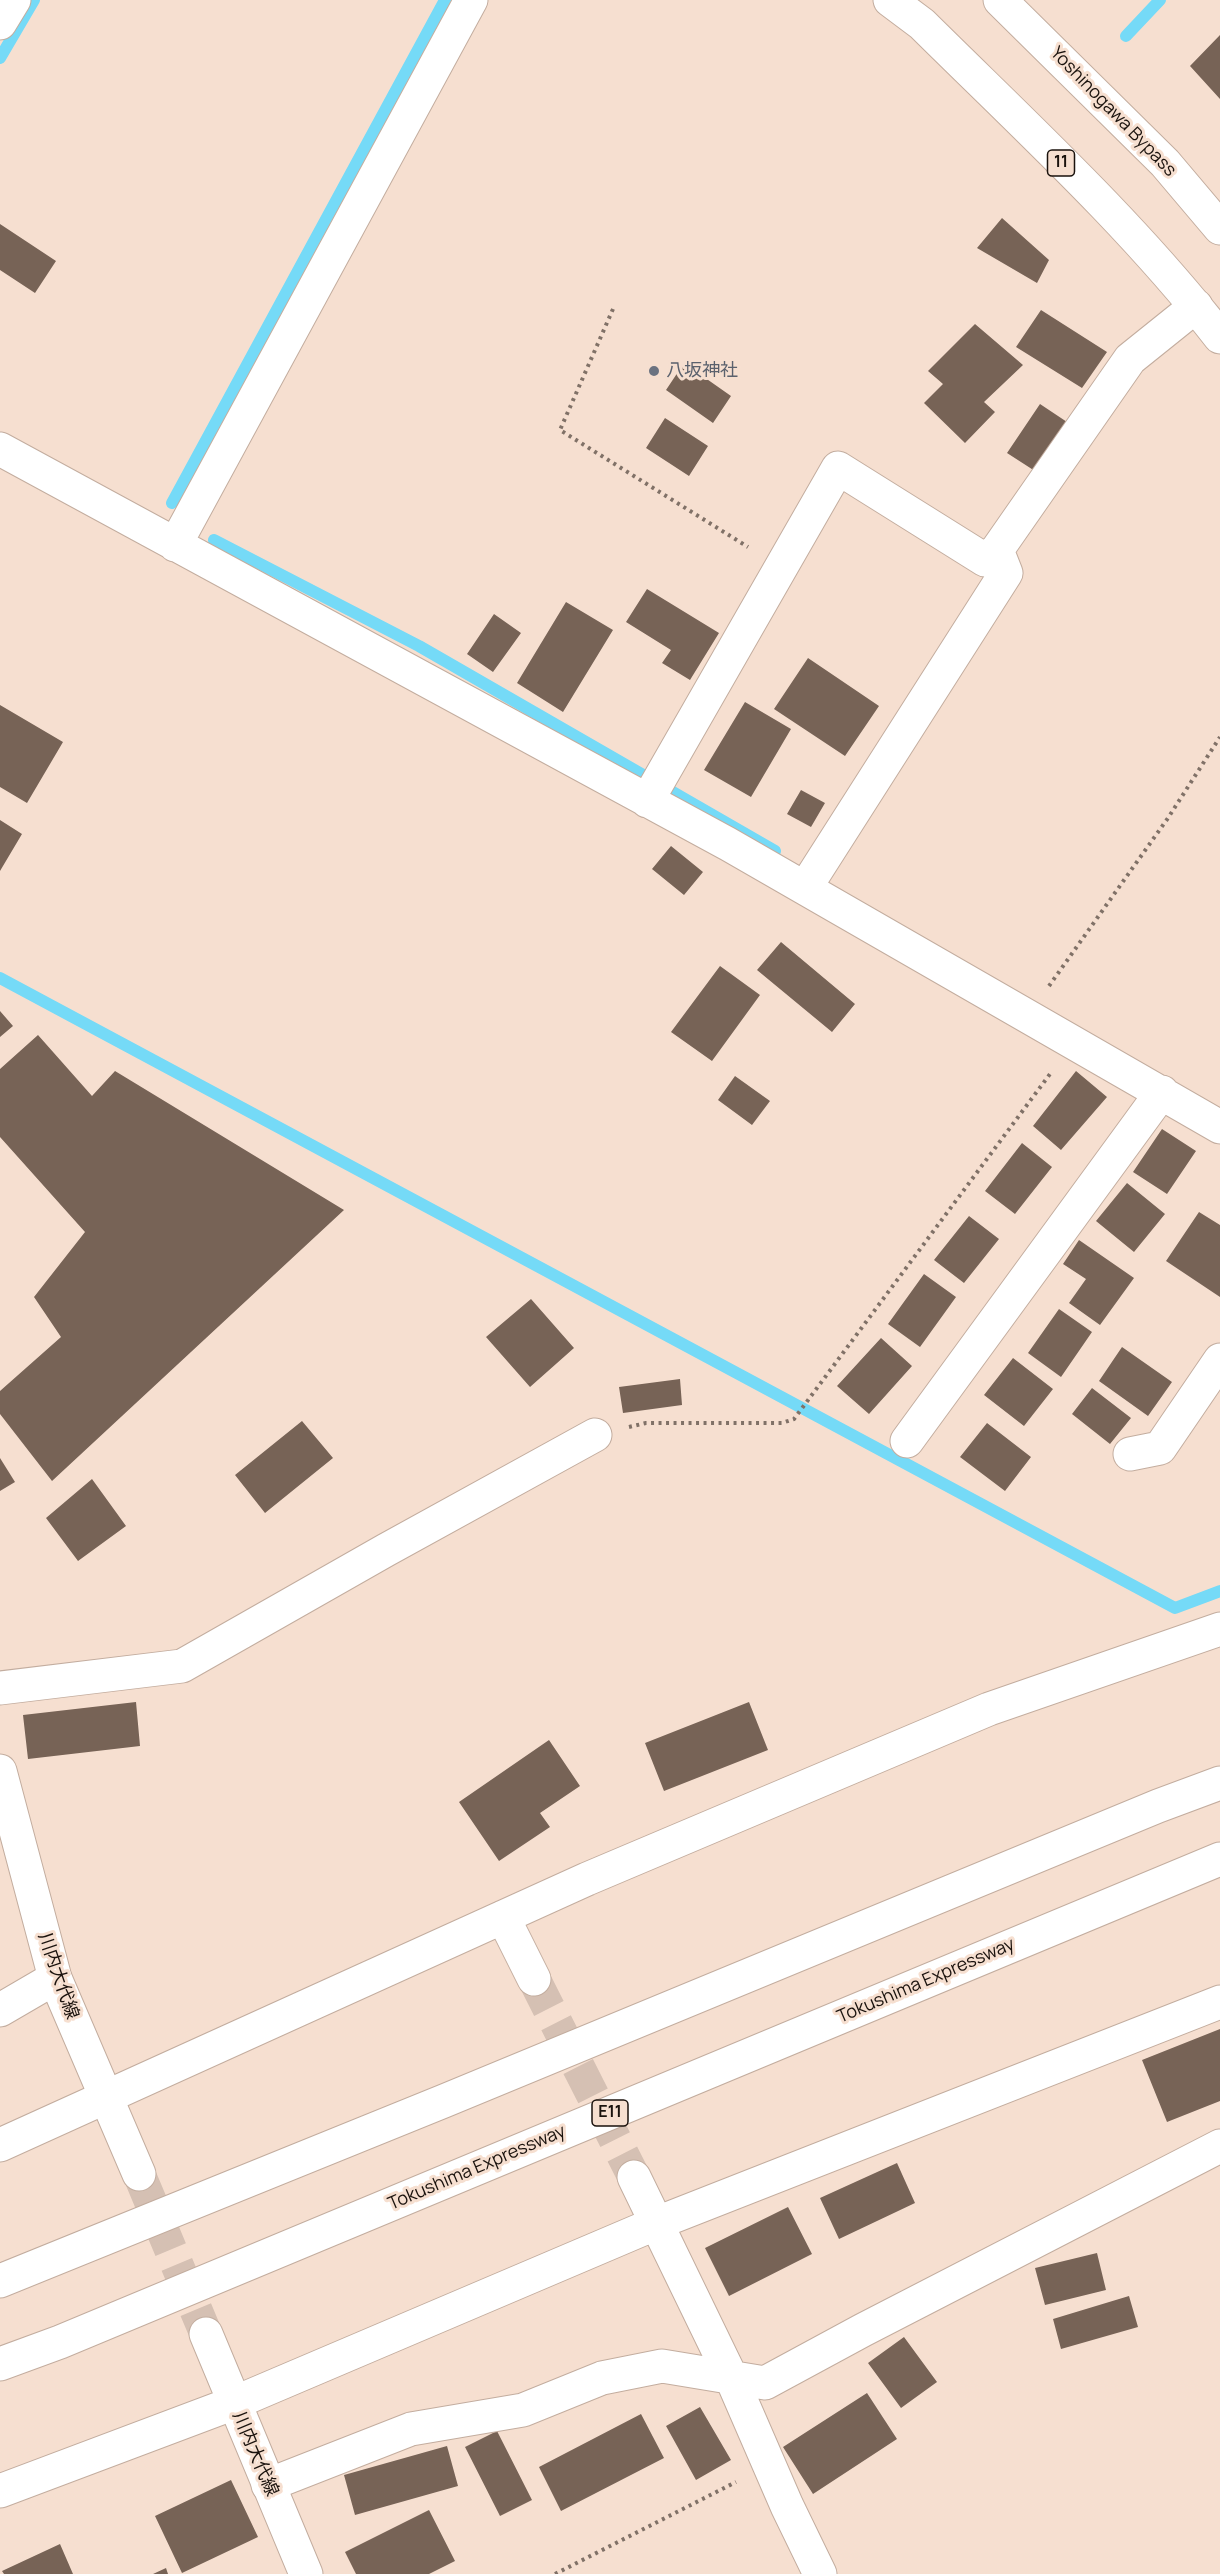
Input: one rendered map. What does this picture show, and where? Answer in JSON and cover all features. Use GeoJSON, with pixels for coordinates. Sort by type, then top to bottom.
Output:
{"type":"FeatureCollection","features":[{"type":"Feature","properties":{"kind":"main road"},"geometry":{"type":"LineString","coordinates":[[176,545],[471,0]]}},
{"type":"Feature","properties":{"kind":"main road","name":"11"},"geometry":{"type":"LineString","coordinates":[[890,0],[922,24],[1109,211],[1196,306],[1220,337]]}},
{"type":"Feature","properties":{"kind":"main road","name":"Yoshinogawa Bypass"},"geometry":{"type":"LineString","coordinates":[[1000,0],[1165,163],[1220,228]]}},
{"type":"Feature","properties":{"kind":"main road"},"geometry":{"type":"LineString","coordinates":[[647,801],[838,468],[985,561],[997,550],[1130,359],[1196,306]]}},
{"type":"Feature","properties":{"kind":"main road"},"geometry":{"type":"LineString","coordinates":[[0,449],[805,888],[1220,1127]]}},
{"type":"Feature","properties":{"kind":"main road"},"geometry":{"type":"LineString","coordinates":[[805,888],[1006,573],[997,550]]}},
{"type":"Feature","properties":{"kind":"main road"},"geometry":{"type":"LineString","coordinates":[[907,1441],[1162,1092]]}},
{"type":"Feature","properties":{"kind":"main road"},"geometry":{"type":"LineString","coordinates":[[1130,1454],[1160,1448],[1220,1360]]}},
{"type":"Feature","properties":{"kind":"main road"},"geometry":{"type":"LineString","coordinates":[[0,1688],[182,1666],[595,1435]]}},
{"type":"Feature","properties":{"kind":"main road"},"geometry":{"type":"LineString","coordinates":[[0,2145],[587,1879],[989,1708],[1220,1629]]}},
{"type":"Feature","properties":{"kind":"main road","name":"川内大代線"},"geometry":{"type":"LineString","coordinates":[[0,1771],[55,1978],[139,2174]]}},
{"type":"Feature","properties":{"kind":"main road"},"geometry":{"type":"LineString","coordinates":[[0,2281],[434,2106],[1158,1806],[1220,1783]]}},
{"type":"Feature","properties":{"kind":"main road","name":"Tokushima Expressway"},"geometry":{"type":"LineString","coordinates":[[0,2364],[60,2342],[1220,1859]]}},
{"type":"Feature","properties":{"kind":"main road"},"geometry":{"type":"LineString","coordinates":[[503,1917],[534,1979]]}},
{"type":"Feature","properties":{"kind":"main road"},"geometry":{"type":"LineString","coordinates":[[0,2010],[55,1978]]}},
{"type":"Feature","properties":{"kind":"main road"},"geometry":{"type":"LineString","coordinates":[[0,2491],[234,2403],[657,2223],[1220,2002]]}},
{"type":"Feature","properties":{"kind":"main road"},"geometry":{"type":"LineString","coordinates":[[268,2485],[411,2429],[523,2410],[602,2378],[662,2366],[765,2383],[874,2324],[1220,2146]]}},
{"type":"Feature","properties":{"kind":"main road"},"geometry":{"type":"LineString","coordinates":[[634,2177],[731,2377],[820,2574]]}},
{"type":"Feature","properties":{"kind":"main road","name":"川内大代線"},"geometry":{"type":"LineString","coordinates":[[206,2334],[306,2574]]}},
{"type":"Feature","properties":{"kind":"path"},"geometry":{"type":"LineString","coordinates":[[613,309],[560,430],[781,568]]}},
{"type":"Feature","properties":{"kind":"path"},"geometry":{"type":"LineString","coordinates":[[1028,1016],[1167,818],[1220,737]]}},
{"type":"Feature","properties":{"kind":"path"},"geometry":{"type":"LineString","coordinates":[[595,1435],[646,1423],[782,1423],[794,1419],[1074,1042]]}},
{"type":"Feature","properties":{"kind":"path"},"geometry":{"type":"LineString","coordinates":[[555,2574],[770,2466]]}},
{"type":"Feature","properties":{"kind":"building"},"geometry":{"type":"Polygon","coordinates":[[[1220,35],[1220,99],[1190,66],[1220,35]]]}},
{"type":"Feature","properties":{"kind":"building"},"geometry":{"type":"Polygon","coordinates":[[[1002,218],[1049,260],[1037,283],[977,248],[1002,218]]]}},
{"type":"Feature","properties":{"kind":"building"},"geometry":{"type":"Polygon","coordinates":[[[0,224],[56,261],[35,293],[0,270],[0,224]]]}},
{"type":"Feature","properties":{"kind":"building"},"geometry":{"type":"Polygon","coordinates":[[[1041,310],[1107,352],[1082,388],[1016,347],[1041,310]]]}},
{"type":"Feature","properties":{"kind":"building"},"geometry":{"type":"Polygon","coordinates":[[[975,324],[1023,365],[984,402],[995,412],[965,443],[924,403],[943,384],[928,371],[975,324]]]}},
{"type":"Feature","properties":{"kind":"building"},"geometry":{"type":"Polygon","coordinates":[[[684,363],[731,396],[713,423],[666,390],[684,363]]]}},
{"type":"Feature","properties":{"kind":"building"},"geometry":{"type":"Polygon","coordinates":[[[1040,404],[1070,424],[1038,473],[1007,453],[1040,404]]]}},
{"type":"Feature","properties":{"kind":"building"},"geometry":{"type":"Polygon","coordinates":[[[665,418],[708,446],[689,476],[646,448],[665,418]]]}},
{"type":"Feature","properties":{"kind":"building"},"geometry":{"type":"Polygon","coordinates":[[[647,589],[719,633],[690,680],[662,663],[671,650],[626,622],[647,589]]]}},
{"type":"Feature","properties":{"kind":"building"},"geometry":{"type":"Polygon","coordinates":[[[566,602],[613,630],[563,712],[517,683],[566,602]]]}},
{"type":"Feature","properties":{"kind":"building"},"geometry":{"type":"Polygon","coordinates":[[[494,614],[521,633],[493,672],[467,654],[494,614]]]}},
{"type":"Feature","properties":{"kind":"building"},"geometry":{"type":"Polygon","coordinates":[[[808,658],[879,706],[845,756],[774,709],[808,658]]]}},
{"type":"Feature","properties":{"kind":"building"},"geometry":{"type":"Polygon","coordinates":[[[745,702],[791,729],[751,797],[704,770],[745,702]]]}},
{"type":"Feature","properties":{"kind":"building"},"geometry":{"type":"Polygon","coordinates":[[[0,705],[63,742],[27,803],[0,787],[0,705]]]}},
{"type":"Feature","properties":{"kind":"building"},"geometry":{"type":"Polygon","coordinates":[[[801,790],[825,803],[811,827],[787,814],[801,790]]]}},
{"type":"Feature","properties":{"kind":"building"},"geometry":{"type":"Polygon","coordinates":[[[0,820],[22,834],[0,871],[0,820]]]}},
{"type":"Feature","properties":{"kind":"building"},"geometry":{"type":"Polygon","coordinates":[[[671,846],[703,872],[684,895],[652,869],[671,846]]]}},
{"type":"Feature","properties":{"kind":"building"},"geometry":{"type":"Polygon","coordinates":[[[781,942],[855,1004],[832,1032],[757,970],[781,942]]]}},
{"type":"Feature","properties":{"kind":"building"},"geometry":{"type":"Polygon","coordinates":[[[720,966],[760,995],[712,1061],[671,1032],[720,966]]]}},
{"type":"Feature","properties":{"kind":"building"},"geometry":{"type":"Polygon","coordinates":[[[0,1011],[13,1026],[0,1037],[0,1011]]]}},
{"type":"Feature","properties":{"kind":"building"},"geometry":{"type":"Polygon","coordinates":[[[38,1035],[92,1096],[115,1071],[344,1210],[52,1481],[0,1414],[0,1391],[61,1337],[34,1297],[85,1232],[0,1137],[0,1069],[38,1035]]]}},
{"type":"Feature","properties":{"kind":"building"},"geometry":{"type":"Polygon","coordinates":[[[1076,1071],[1107,1097],[1061,1150],[1033,1126],[1076,1071]]]}},
{"type":"Feature","properties":{"kind":"building"},"geometry":{"type":"Polygon","coordinates":[[[735,1076],[770,1101],[752,1125],[718,1100],[735,1076]]]}},
{"type":"Feature","properties":{"kind":"building"},"geometry":{"type":"Polygon","coordinates":[[[1162,1129],[1196,1151],[1167,1194],[1133,1172],[1162,1129]]]}},
{"type":"Feature","properties":{"kind":"building"},"geometry":{"type":"Polygon","coordinates":[[[1022,1143],[1052,1167],[1015,1214],[985,1191],[1022,1143]]]}},
{"type":"Feature","properties":{"kind":"building"},"geometry":{"type":"Polygon","coordinates":[[[1127,1183],[1165,1214],[1134,1252],[1096,1221],[1127,1183]]]}},
{"type":"Feature","properties":{"kind":"building"},"geometry":{"type":"Polygon","coordinates":[[[1199,1212],[1220,1225],[1220,1297],[1166,1261],[1199,1212]]]}},
{"type":"Feature","properties":{"kind":"building"},"geometry":{"type":"Polygon","coordinates":[[[969,1216],[999,1239],[964,1283],[934,1260],[969,1216]]]}},
{"type":"Feature","properties":{"kind":"building"},"geometry":{"type":"Polygon","coordinates":[[[1079,1240],[1134,1278],[1100,1325],[1069,1303],[1086,1279],[1063,1264],[1079,1240]]]}},
{"type":"Feature","properties":{"kind":"building"},"geometry":{"type":"Polygon","coordinates":[[[924,1274],[956,1297],[920,1347],[888,1324],[924,1274]]]}},
{"type":"Feature","properties":{"kind":"building"},"geometry":{"type":"Polygon","coordinates":[[[531,1299],[574,1348],[530,1387],[486,1337],[531,1299]]]}},
{"type":"Feature","properties":{"kind":"building"},"geometry":{"type":"Polygon","coordinates":[[[1059,1309],[1092,1332],[1061,1377],[1028,1353],[1059,1309]]]}},
{"type":"Feature","properties":{"kind":"building"},"geometry":{"type":"Polygon","coordinates":[[[881,1338],[912,1366],[869,1414],[837,1386],[881,1338]]]}},
{"type":"Feature","properties":{"kind":"building"},"geometry":{"type":"Polygon","coordinates":[[[1122,1347],[1172,1382],[1148,1416],[1099,1381],[1122,1347]]]}},
{"type":"Feature","properties":{"kind":"building"},"geometry":{"type":"Polygon","coordinates":[[[1013,1358],[1053,1389],[1024,1426],[984,1395],[1013,1358]]]}},
{"type":"Feature","properties":{"kind":"building"},"geometry":{"type":"Polygon","coordinates":[[[680,1379],[682,1405],[623,1413],[619,1387],[680,1379]]]}},
{"type":"Feature","properties":{"kind":"building"},"geometry":{"type":"Polygon","coordinates":[[[1092,1388],[1131,1418],[1110,1444],[1072,1414],[1092,1388]]]}},
{"type":"Feature","properties":{"kind":"building"},"geometry":{"type":"Polygon","coordinates":[[[302,1421],[333,1458],[265,1513],[235,1475],[302,1421]]]}},
{"type":"Feature","properties":{"kind":"building"},"geometry":{"type":"Polygon","coordinates":[[[987,1423],[1031,1457],[1005,1491],[960,1457],[987,1423]]]}},
{"type":"Feature","properties":{"kind":"building"},"geometry":{"type":"Polygon","coordinates":[[[0,1458],[15,1482],[0,1491],[0,1458]]]}},
{"type":"Feature","properties":{"kind":"building"},"geometry":{"type":"Polygon","coordinates":[[[92,1479],[126,1526],[78,1561],[46,1518],[92,1479]]]}},
{"type":"Feature","properties":{"kind":"building"},"geometry":{"type":"Polygon","coordinates":[[[136,1702],[140,1746],[28,1759],[23,1715],[136,1702]]]}},
{"type":"Feature","properties":{"kind":"building"},"geometry":{"type":"Polygon","coordinates":[[[749,1702],[768,1750],[664,1791],[645,1743],[749,1702]]]}},
{"type":"Feature","properties":{"kind":"building"},"geometry":{"type":"Polygon","coordinates":[[[549,1740],[580,1786],[540,1813],[550,1827],[499,1861],[459,1802],[549,1740]]]}},
{"type":"Feature","properties":{"kind":"building"},"geometry":{"type":"Polygon","coordinates":[[[1220,2029],[1220,2101],[1167,2122],[1142,2060],[1220,2029]]]}},
{"type":"Feature","properties":{"kind":"building"},"geometry":{"type":"Polygon","coordinates":[[[897,2163],[915,2203],[839,2239],[820,2198],[897,2163]]]}},
{"type":"Feature","properties":{"kind":"building"},"geometry":{"type":"Polygon","coordinates":[[[788,2207],[812,2254],[729,2296],[705,2248],[788,2207]]]}},
{"type":"Feature","properties":{"kind":"building"},"geometry":{"type":"Polygon","coordinates":[[[1097,2253],[1106,2290],[1045,2305],[1035,2268],[1097,2253]]]}},
{"type":"Feature","properties":{"kind":"building"},"geometry":{"type":"Polygon","coordinates":[[[1129,2296],[1138,2327],[1061,2349],[1053,2319],[1129,2296]]]}},
{"type":"Feature","properties":{"kind":"building"},"geometry":{"type":"Polygon","coordinates":[[[904,2337],[937,2382],[901,2408],[868,2363],[904,2337]]]}},
{"type":"Feature","properties":{"kind":"building"},"geometry":{"type":"Polygon","coordinates":[[[867,2393],[897,2439],[813,2494],[783,2447],[867,2393]]]}},
{"type":"Feature","properties":{"kind":"building"},"geometry":{"type":"Polygon","coordinates":[[[700,2407],[731,2460],[696,2480],[666,2426],[700,2407]]]}},
{"type":"Feature","properties":{"kind":"building"},"geometry":{"type":"Polygon","coordinates":[[[641,2414],[664,2458],[561,2511],[539,2467],[641,2414]]]}},
{"type":"Feature","properties":{"kind":"building"},"geometry":{"type":"Polygon","coordinates":[[[497,2431],[532,2500],[500,2516],[465,2447],[497,2431]]]}},
{"type":"Feature","properties":{"kind":"building"},"geometry":{"type":"Polygon","coordinates":[[[447,2446],[458,2486],[355,2515],[344,2475],[447,2446]]]}},
{"type":"Feature","properties":{"kind":"building"},"geometry":{"type":"Polygon","coordinates":[[[231,2480],[258,2537],[182,2573],[155,2516],[231,2480]]]}},
{"type":"Feature","properties":{"kind":"building"},"geometry":{"type":"Polygon","coordinates":[[[429,2510],[455,2561],[429,2574],[356,2574],[345,2552],[429,2510]]]}},
{"type":"Feature","properties":{"kind":"building"},"geometry":{"type":"Polygon","coordinates":[[[60,2544],[73,2574],[4,2574],[2,2571],[60,2544]]]}},
{"type":"Feature","properties":{"kind":"building"},"geometry":{"type":"Polygon","coordinates":[[[166,2568],[168,2574],[153,2574],[166,2568]]]}},
{"type":"Feature","properties":{"kind":"waterway"},"geometry":{"type":"LineString","coordinates":[[0,58],[34,0]]}},
{"type":"Feature","properties":{"kind":"waterway"},"geometry":{"type":"LineString","coordinates":[[172,503],[445,0]]}},
{"type":"Feature","properties":{"kind":"waterway"},"geometry":{"type":"LineString","coordinates":[[1126,36],[1160,0]]}},
{"type":"Feature","properties":{"kind":"waterway"},"geometry":{"type":"LineString","coordinates":[[214,540],[419,646],[775,851]]}},
{"type":"Feature","properties":{"kind":"waterway"},"geometry":{"type":"LineString","coordinates":[[0,978],[1175,1608],[1220,1591]]}},
{"type":"Feature","properties":{"kind":"tunnel"},"geometry":{"type":"LineString","coordinates":[[534,1979],[634,2177]]}},
{"type":"Feature","properties":{"kind":"tunnel"},"geometry":{"type":"LineString","coordinates":[[139,2174],[206,2334]]}},
{"type":"Feature","properties":{"kind":"place","name":"八坂神社"},"geometry":{"type":"Point","coordinates":[654,371]}}]}
